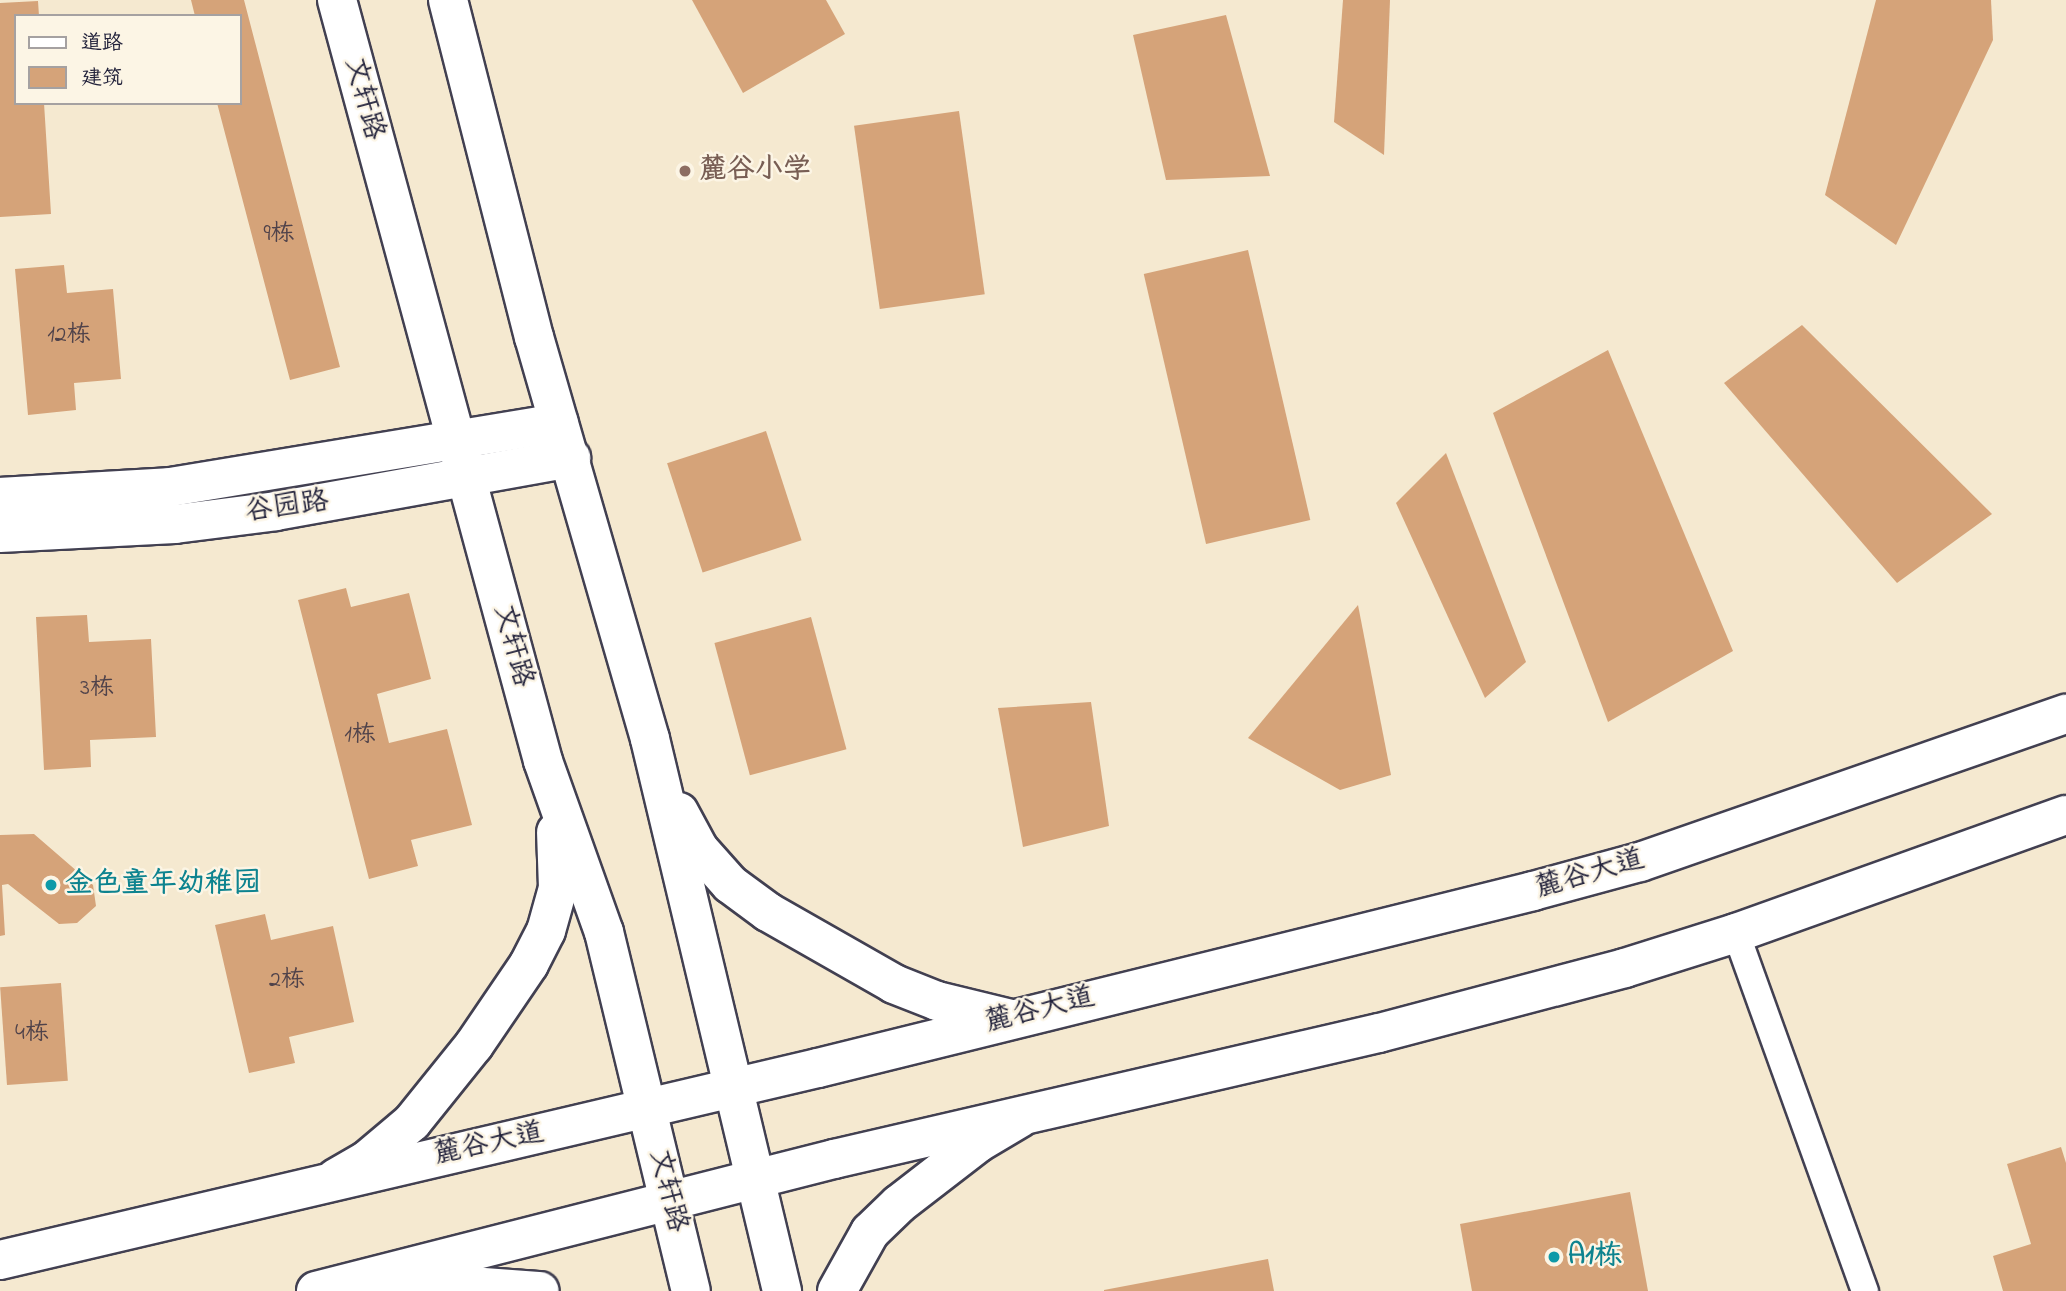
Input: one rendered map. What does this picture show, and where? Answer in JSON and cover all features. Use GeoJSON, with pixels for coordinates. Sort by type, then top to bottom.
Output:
{"type":"FeatureCollection","features":[{"type":"Feature","properties":{"kind":"main road","name":"文轩路"},"geometry":{"type":"LineString","coordinates":[[337,0],[454,442],[543,761],[604,932],[691,1291]]}},
{"type":"Feature","properties":{"kind":"main road"},"geometry":{"type":"LineString","coordinates":[[448,0],[565,440],[650,739],[782,1291]]}},
{"type":"Feature","properties":{"kind":"main road","name":"谷园路"},"geometry":{"type":"LineString","coordinates":[[0,497],[171,487],[454,442],[565,440]]}},
{"type":"Feature","properties":{"kind":"main road","name":"谷园路"},"geometry":{"type":"LineString","coordinates":[[0,533],[175,524],[465,479],[565,440]]}},
{"type":"Feature","properties":{"kind":"main road","name":"麓谷大道"},"geometry":{"type":"LineString","coordinates":[[0,1260],[336,1178],[734,1088],[1640,862],[2066,714]]}},
{"type":"Feature","properties":{"kind":"main road"},"geometry":{"type":"LineString","coordinates":[[650,739],[673,799],[699,849],[730,884],[768,912],[894,985],[937,1001],[1011,1019]]}},
{"type":"Feature","properties":{"kind":"main road"},"geometry":{"type":"LineString","coordinates":[[336,1178],[392,1141],[432,1098],[509,996],[546,931],[558,888],[559,846],[543,761]]}},
{"type":"Feature","properties":{"kind":"main road"},"geometry":{"type":"LineString","coordinates":[[316,1291],[755,1179],[1379,1032],[1736,933],[2066,815]]}},
{"type":"Feature","properties":{"kind":"main road"},"geometry":{"type":"LineString","coordinates":[[837,1291],[870,1232],[899,1204],[978,1143],[1027,1114]]}},
{"type":"Feature","properties":{"kind":"main road"},"geometry":{"type":"LineString","coordinates":[[364,1279],[540,1291]]}},
{"type":"Feature","properties":{"kind":"street"},"geometry":{"type":"LineString","coordinates":[[1736,933],[1865,1291]]}},
{"type":"Feature","properties":{"kind":"building"},"geometry":{"type":"Polygon","coordinates":[[[191,0],[244,0],[340,367],[290,380],[218,105],[242,105],[242,14],[194,14],[191,0]]]}},
{"type":"Feature","properties":{"kind":"building"},"geometry":{"type":"Polygon","coordinates":[[[692,0],[826,0],[845,34],[743,93],[692,0]]]}},
{"type":"Feature","properties":{"kind":"building"},"geometry":{"type":"Polygon","coordinates":[[[1343,0],[1390,0],[1384,155],[1334,122],[1343,0]]]}},
{"type":"Feature","properties":{"kind":"building"},"geometry":{"type":"Polygon","coordinates":[[[1876,0],[1991,0],[1993,40],[1896,245],[1825,195],[1876,0]]]}},
{"type":"Feature","properties":{"kind":"building"},"geometry":{"type":"Polygon","coordinates":[[[38,1],[39,14],[14,14],[14,105],[44,105],[51,214],[0,217],[0,3],[38,1]]]}},
{"type":"Feature","properties":{"kind":"building"},"geometry":{"type":"Polygon","coordinates":[[[1226,15],[1270,176],[1166,180],[1133,35],[1226,15]]]}},
{"type":"Feature","properties":{"kind":"building"},"geometry":{"type":"Polygon","coordinates":[[[959,111],[985,294],[880,309],[854,126],[959,111]]]}},
{"type":"Feature","properties":{"kind":"building"},"geometry":{"type":"Polygon","coordinates":[[[1248,250],[1310,520],[1206,544],[1144,274],[1248,250]]]}},
{"type":"Feature","properties":{"kind":"building"},"geometry":{"type":"Polygon","coordinates":[[[64,265],[67,293],[113,289],[121,379],[74,383],[76,410],[28,415],[15,269],[64,265]]]}},
{"type":"Feature","properties":{"kind":"building"},"geometry":{"type":"Polygon","coordinates":[[[1802,325],[1992,514],[1897,583],[1724,383],[1802,325]]]}},
{"type":"Feature","properties":{"kind":"building"},"geometry":{"type":"Polygon","coordinates":[[[1608,350],[1733,651],[1608,722],[1493,413],[1608,350]]]}},
{"type":"Feature","properties":{"kind":"building"},"geometry":{"type":"Polygon","coordinates":[[[766,431],[802,540],[703,573],[667,463],[766,431]]]}},
{"type":"Feature","properties":{"kind":"building"},"geometry":{"type":"Polygon","coordinates":[[[1446,453],[1526,662],[1485,698],[1396,503],[1446,453]]]}},
{"type":"Feature","properties":{"kind":"building"},"geometry":{"type":"Polygon","coordinates":[[[346,588],[351,607],[409,593],[431,679],[377,694],[389,743],[447,729],[472,825],[411,840],[418,866],[369,879],[298,600],[346,588]]]}},
{"type":"Feature","properties":{"kind":"building"},"geometry":{"type":"Polygon","coordinates":[[[1358,605],[1391,775],[1340,790],[1248,738],[1358,605]]]}},
{"type":"Feature","properties":{"kind":"building"},"geometry":{"type":"Polygon","coordinates":[[[87,615],[89,642],[151,639],[156,737],[90,740],[91,767],[44,770],[36,617],[87,615]]]}},
{"type":"Feature","properties":{"kind":"building"},"geometry":{"type":"Polygon","coordinates":[[[811,617],[846,749],[750,775],[714,643],[811,617]]]}},
{"type":"Feature","properties":{"kind":"building"},"geometry":{"type":"Polygon","coordinates":[[[1091,702],[1109,826],[1023,847],[998,708],[1091,702]]]}},
{"type":"Feature","properties":{"kind":"building","name":"金色童年幼稚园"},"geometry":{"type":"Polygon","coordinates":[[[34,834],[93,885],[96,906],[77,923],[59,924],[8,884],[2,885],[5,935],[0,936],[0,835],[34,834]]]}},
{"type":"Feature","properties":{"kind":"building"},"geometry":{"type":"Polygon","coordinates":[[[265,914],[271,940],[333,926],[354,1022],[289,1037],[295,1063],[249,1073],[215,925],[265,914]]]}},
{"type":"Feature","properties":{"kind":"building"},"geometry":{"type":"Polygon","coordinates":[[[61,983],[68,1081],[7,1085],[0,987],[61,983]]]}},
{"type":"Feature","properties":{"kind":"building"},"geometry":{"type":"Polygon","coordinates":[[[2061,1147],[2066,1163],[2066,1291],[2003,1291],[1993,1256],[2031,1244],[2007,1164],[2061,1147]]]}},
{"type":"Feature","properties":{"kind":"building","name":"A1栋"},"geometry":{"type":"Polygon","coordinates":[[[1630,1192],[1648,1291],[1472,1291],[1460,1224],[1630,1192]]]}},
{"type":"Feature","properties":{"kind":"building"},"geometry":{"type":"Polygon","coordinates":[[[1268,1259],[1274,1291],[1104,1291],[1104,1290],[1268,1259]]]}},
{"type":"Feature","properties":{"kind":"place","name":"麓谷小学"},"geometry":{"type":"Point","coordinates":[685,171]}},
{"type":"Feature","properties":{"kind":"place","name":"金色童年幼稚园"},"geometry":{"type":"Point","coordinates":[51,885]}},
{"type":"Feature","properties":{"kind":"place","name":"A1栋"},"geometry":{"type":"Point","coordinates":[1554,1257]}}]}
